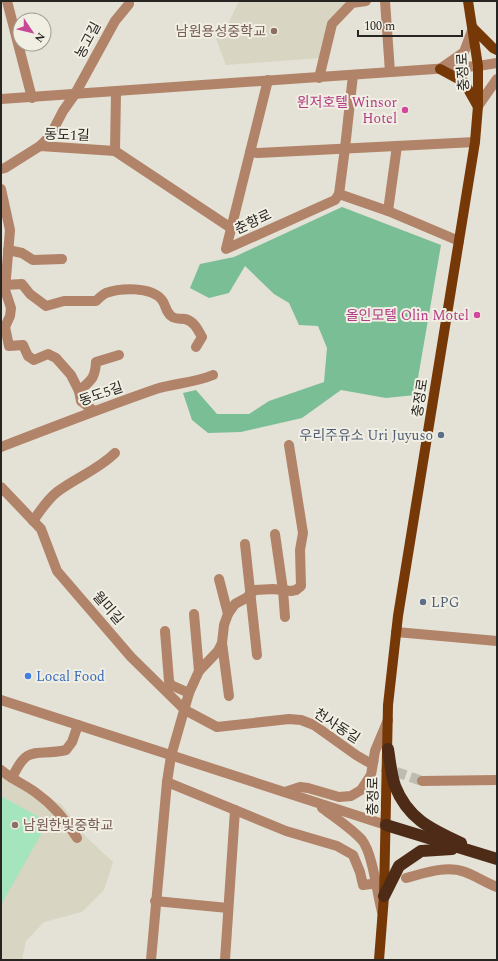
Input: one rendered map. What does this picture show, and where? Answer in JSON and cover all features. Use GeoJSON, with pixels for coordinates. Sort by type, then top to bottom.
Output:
{"type":"FeatureCollection","features":[{"type":"Feature","properties":{"kind":"highway"},"geometry":{"type":"LineString","coordinates":[[388,749],[395,785],[411,813],[460,845]]}},
{"type":"Feature","properties":{"kind":"highway"},"geometry":{"type":"LineString","coordinates":[[386,825],[460,845],[497,859]]}},
{"type":"Feature","properties":{"kind":"highway"},"geometry":{"type":"LineString","coordinates":[[384,896],[399,866],[421,851],[460,845],[497,850]]}},
{"type":"Feature","properties":{"kind":"main road","name":"충정로"},"geometry":{"type":"LineString","coordinates":[[379,960],[384,896],[388,705],[396,632],[475,142],[478,106],[478,66],[468,1]]}},
{"type":"Feature","properties":{"kind":"main road"},"geometry":{"type":"LineString","coordinates":[[473,28],[493,48],[497,50]]}},
{"type":"Feature","properties":{"kind":"main road"},"geometry":{"type":"LineString","coordinates":[[440,69],[464,82],[478,106]]}},
{"type":"Feature","properties":{"kind":"street"},"geometry":{"type":"LineString","coordinates":[[7,1],[32,98]]}},
{"type":"Feature","properties":{"kind":"street","name":"농고길"},"geometry":{"type":"LineString","coordinates":[[40,146],[50,136],[63,111],[75,94],[114,21],[130,4],[129,1]]}},
{"type":"Feature","properties":{"kind":"street"},"geometry":{"type":"LineString","coordinates":[[319,78],[332,24],[352,3],[366,1]]}},
{"type":"Feature","properties":{"kind":"street"},"geometry":{"type":"LineString","coordinates":[[385,1],[390,72]]}},
{"type":"Feature","properties":{"kind":"street"},"geometry":{"type":"LineString","coordinates":[[440,69],[464,52],[473,28]]}},
{"type":"Feature","properties":{"kind":"street"},"geometry":{"type":"LineString","coordinates":[[1,99],[32,98],[268,80],[353,76],[478,66],[497,63]]}},
{"type":"Feature","properties":{"kind":"street"},"geometry":{"type":"LineString","coordinates":[[353,76],[338,194],[388,211],[459,241]]}},
{"type":"Feature","properties":{"kind":"street"},"geometry":{"type":"LineString","coordinates":[[478,106],[497,79]]}},
{"type":"Feature","properties":{"kind":"street","name":"춘향로"},"geometry":{"type":"LineString","coordinates":[[268,80],[226,249],[335,200],[338,194]]}},
{"type":"Feature","properties":{"kind":"street"},"geometry":{"type":"LineString","coordinates":[[116,92],[115,151],[231,228]]}},
{"type":"Feature","properties":{"kind":"street"},"geometry":{"type":"LineString","coordinates":[[250,152],[258,153],[475,142]]}},
{"type":"Feature","properties":{"kind":"street","name":"동도1길"},"geometry":{"type":"LineString","coordinates":[[1,169],[40,146],[115,151]]}},
{"type":"Feature","properties":{"kind":"street"},"geometry":{"type":"LineString","coordinates":[[388,211],[398,146]]}},
{"type":"Feature","properties":{"kind":"street"},"geometry":{"type":"LineString","coordinates":[[1,190],[10,230],[4,288],[11,308],[10,316],[3,328],[9,346],[23,345],[28,356],[34,360],[48,354],[56,358],[71,375],[79,391],[81,401],[94,410]]}},
{"type":"Feature","properties":{"kind":"street"},"geometry":{"type":"LineString","coordinates":[[8,250],[22,253],[33,260],[62,260]]}},
{"type":"Feature","properties":{"kind":"street"},"geometry":{"type":"LineString","coordinates":[[4,288],[22,284],[30,294],[46,306],[64,301],[96,301],[104,294],[116,291],[139,289],[154,293],[162,300],[170,315],[177,320],[185,319],[193,323],[202,337],[196,347]]}},
{"type":"Feature","properties":{"kind":"street"},"geometry":{"type":"LineString","coordinates":[[79,391],[96,373],[96,362],[119,355]]}},
{"type":"Feature","properties":{"kind":"street","name":"동도5길"},"geometry":{"type":"LineString","coordinates":[[1,447],[94,410],[169,385],[185,383],[212,375]]}},
{"type":"Feature","properties":{"kind":"street"},"geometry":{"type":"LineString","coordinates":[[229,696],[222,643],[224,625],[228,614],[236,604],[255,590],[273,589],[291,591],[296,590],[301,586],[300,550],[303,533],[289,445]]}},
{"type":"Feature","properties":{"kind":"street"},"geometry":{"type":"LineString","coordinates":[[33,521],[46,503],[57,492],[95,468],[115,453]]}},
{"type":"Feature","properties":{"kind":"street","name":"월미길"},"geometry":{"type":"LineString","coordinates":[[1,487],[41,529],[58,571],[132,657],[185,710],[217,727]]}},
{"type":"Feature","properties":{"kind":"street"},"geometry":{"type":"LineString","coordinates":[[275,534],[283,590],[284,617]]}},
{"type":"Feature","properties":{"kind":"street"},"geometry":{"type":"LineString","coordinates":[[245,544],[257,655]]}},
{"type":"Feature","properties":{"kind":"street"},"geometry":{"type":"LineString","coordinates":[[219,579],[228,614]]}},
{"type":"Feature","properties":{"kind":"street"},"geometry":{"type":"LineString","coordinates":[[194,614],[199,671]]}},
{"type":"Feature","properties":{"kind":"street"},"geometry":{"type":"LineString","coordinates":[[165,631],[169,681],[171,685],[189,693]]}},
{"type":"Feature","properties":{"kind":"street"},"geometry":{"type":"LineString","coordinates":[[396,632],[497,641]]}},
{"type":"Feature","properties":{"kind":"street"},"geometry":{"type":"LineString","coordinates":[[151,960],[166,782],[171,756],[189,693],[199,671],[218,651],[222,643]]}},
{"type":"Feature","properties":{"kind":"street"},"geometry":{"type":"LineString","coordinates":[[1,700],[386,825]]}},
{"type":"Feature","properties":{"kind":"street","name":"천사동길"},"geometry":{"type":"LineString","coordinates":[[217,727],[289,719],[301,720],[314,725],[368,762]]}},
{"type":"Feature","properties":{"kind":"street"},"geometry":{"type":"LineString","coordinates":[[285,792],[300,788],[308,788],[339,797],[351,796],[361,790],[371,775],[375,751],[388,720]]}},
{"type":"Feature","properties":{"kind":"street"},"geometry":{"type":"LineString","coordinates":[[12,778],[24,757],[35,753],[66,750],[72,742],[78,725]]}},
{"type":"Feature","properties":{"kind":"street"},"geometry":{"type":"LineString","coordinates":[[1,770],[35,792],[53,807],[68,824],[77,838]]}},
{"type":"Feature","properties":{"kind":"street"},"geometry":{"type":"LineString","coordinates":[[422,782],[497,780]]}},
{"type":"Feature","properties":{"kind":"street"},"geometry":{"type":"LineString","coordinates":[[166,782],[286,831],[338,846],[352,855],[360,872],[363,885],[371,884]]}},
{"type":"Feature","properties":{"kind":"street"},"geometry":{"type":"LineString","coordinates":[[313,802],[351,830],[362,841],[371,862],[383,913]]}},
{"type":"Feature","properties":{"kind":"street"},"geometry":{"type":"LineString","coordinates":[[225,960],[235,810]]}},
{"type":"Feature","properties":{"kind":"street"},"geometry":{"type":"LineString","coordinates":[[406,878],[437,870],[452,869],[463,871],[497,887]]}},
{"type":"Feature","properties":{"kind":"street"},"geometry":{"type":"LineString","coordinates":[[155,901],[228,908]]}},
{"type":"Feature","properties":{"kind":"shaded area","name":"남원용성중학교"},"geometry":{"type":"Polygon","coordinates":[[[239,1],[347,1],[328,24],[319,58],[226,65],[216,39],[229,22],[239,1]]]}},
{"type":"Feature","properties":{"kind":"shaded area"},"geometry":{"type":"Polygon","coordinates":[[[1,777],[61,804],[87,838],[113,862],[104,890],[82,912],[44,922],[26,941],[22,960],[1,960],[1,777]]]}},
{"type":"Feature","properties":{"kind":"green space"},"geometry":{"type":"Polygon","coordinates":[[[342,207],[441,245],[415,395],[386,398],[341,390],[302,418],[241,432],[208,433],[192,420],[183,393],[196,390],[217,414],[249,414],[269,401],[324,382],[327,348],[318,326],[299,325],[289,303],[274,294],[245,266],[229,293],[209,298],[190,288],[200,264],[234,257],[342,207]]]}},
{"type":"Feature","properties":{"kind":"green space"},"geometry":{"type":"Polygon","coordinates":[[[1,796],[48,822],[1,905],[1,796]]]}},
{"type":"Feature","properties":{"kind":"tunnel"},"geometry":{"type":"LineString","coordinates":[[368,762],[422,781]]}},
{"type":"Feature","properties":{"kind":"place","name":"남원용성중학교"},"geometry":{"type":"Point","coordinates":[274,31]}},
{"type":"Feature","properties":{"kind":"place","name":"윈저호텔 Winsor Hotel"},"geometry":{"type":"Point","coordinates":[405,110]}},
{"type":"Feature","properties":{"kind":"place","name":"올인모텔 Olin Motel"},"geometry":{"type":"Point","coordinates":[477,315]}},
{"type":"Feature","properties":{"kind":"place","name":"우리주유소 Uri Juyuso"},"geometry":{"type":"Point","coordinates":[441,435]}},
{"type":"Feature","properties":{"kind":"place","name":"LPG"},"geometry":{"type":"Point","coordinates":[423,602]}},
{"type":"Feature","properties":{"kind":"place","name":"Local Food"},"geometry":{"type":"Point","coordinates":[28,676]}},
{"type":"Feature","properties":{"kind":"place","name":"남원한빛중학교"},"geometry":{"type":"Point","coordinates":[15,825]}}]}
